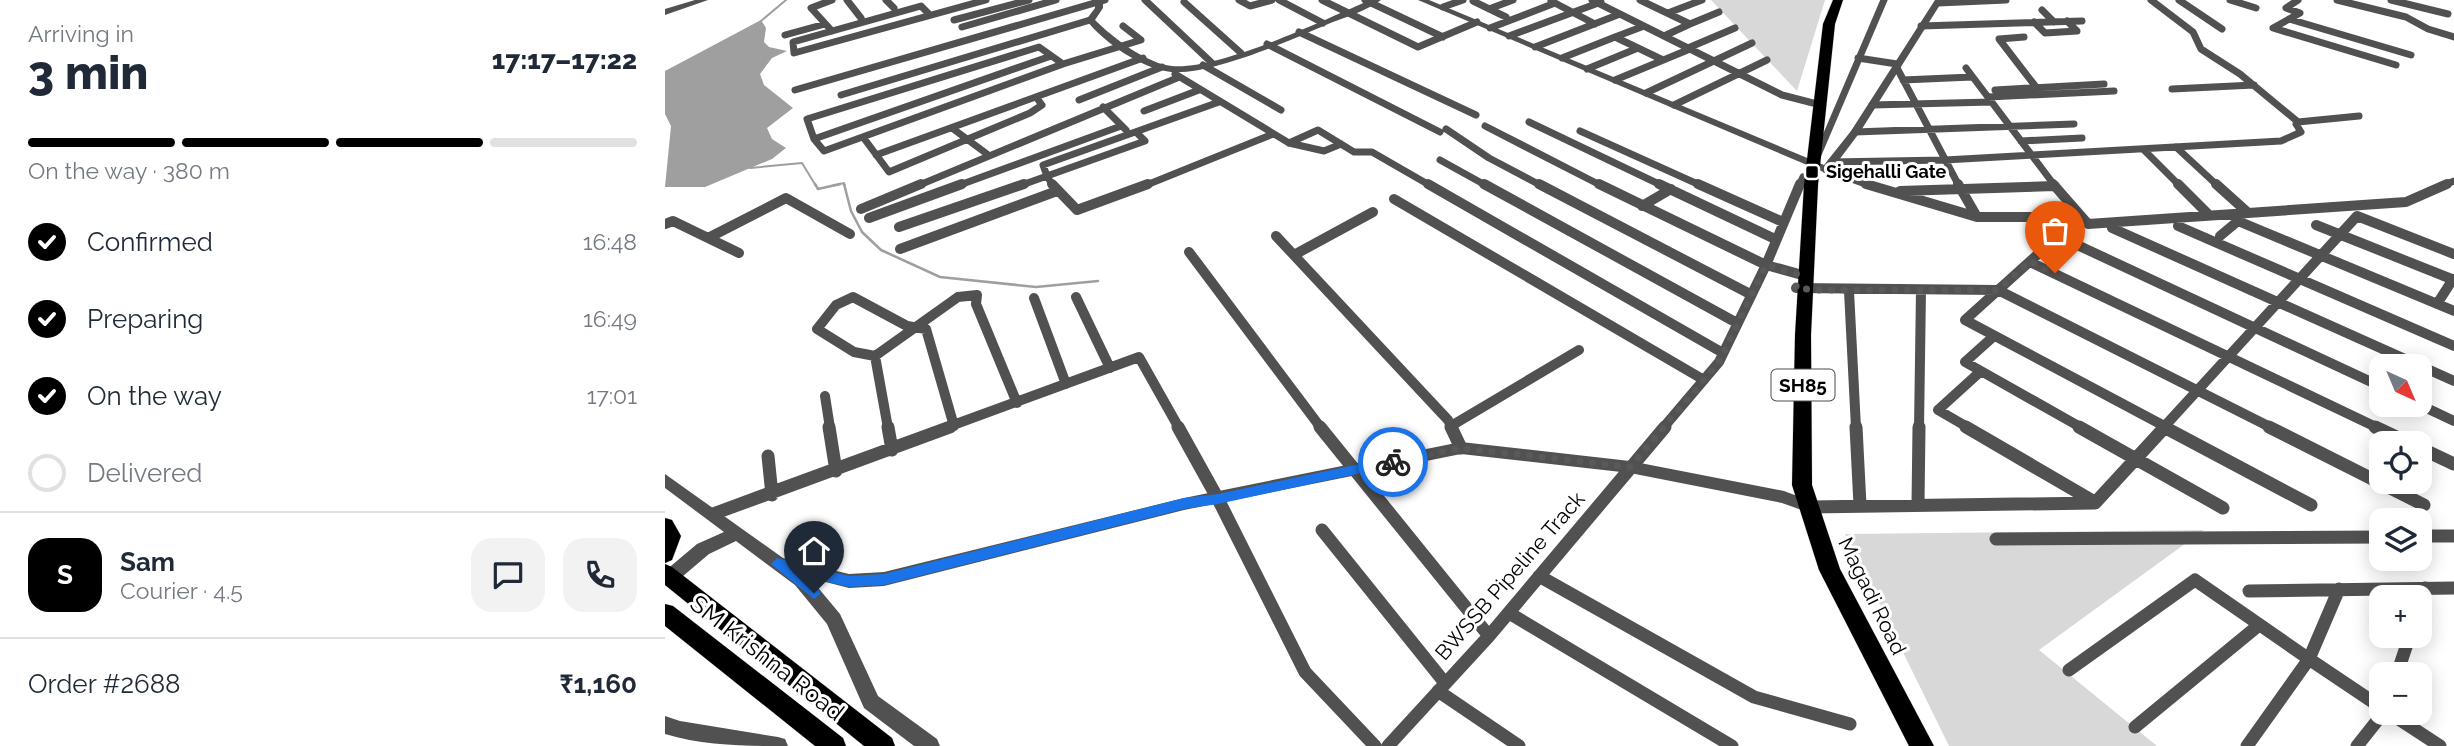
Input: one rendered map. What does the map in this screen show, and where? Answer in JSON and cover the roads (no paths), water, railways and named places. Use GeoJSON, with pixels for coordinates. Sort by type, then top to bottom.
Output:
{"type":"FeatureCollection","features":[{"type":"Feature","properties":{"kind":"main road","name":"Magadi Road"},"geometry":{"type":"LineString","coordinates":[[1816,168],[1813,103],[1823,23],[1831,0]]}},
{"type":"Feature","properties":{"kind":"main road","name":"Magadi Road"},"geometry":{"type":"LineString","coordinates":[[1838,0],[1829,24],[1816,168],[1801,282],[1802,485],[1818,568],[1909,746]]}},
{"type":"Feature","properties":{"kind":"main road","name":"Magadi Road"},"geometry":{"type":"LineString","coordinates":[[1804,505],[1830,570],[1922,746]]}},
{"type":"Feature","properties":{"kind":"main road"},"geometry":{"type":"LineString","coordinates":[[665,526],[671,534],[665,554]]}},
{"type":"Feature","properties":{"kind":"main road","name":"SM Krishna Road"},"geometry":{"type":"LineString","coordinates":[[668,575],[883,746]]}},
{"type":"Feature","properties":{"kind":"main road","name":"SM Krishna Road"},"geometry":{"type":"LineString","coordinates":[[665,613],[834,746]]}},
{"type":"Feature","properties":{"kind":"street"},"geometry":{"type":"LineString","coordinates":[[665,12],[704,0]]}},
{"type":"Feature","properties":{"kind":"street"},"geometry":{"type":"LineString","coordinates":[[832,0],[811,8],[832,31]]}},
{"type":"Feature","properties":{"kind":"street"},"geometry":{"type":"LineString","coordinates":[[847,0],[861,18]]}},
{"type":"Feature","properties":{"kind":"street"},"geometry":{"type":"LineString","coordinates":[[885,0],[894,8]]}},
{"type":"Feature","properties":{"kind":"street"},"geometry":{"type":"LineString","coordinates":[[930,15],[921,6],[832,31],[793,42],[795,53],[986,0]]}},
{"type":"Feature","properties":{"kind":"street"},"geometry":{"type":"LineString","coordinates":[[954,20],[1029,0]]}},
{"type":"Feature","properties":{"kind":"street"},"geometry":{"type":"LineString","coordinates":[[962,27],[1056,0]]}},
{"type":"Feature","properties":{"kind":"street"},"geometry":{"type":"LineString","coordinates":[[1145,0],[1207,64],[1281,110]]}},
{"type":"Feature","properties":{"kind":"street"},"geometry":{"type":"LineString","coordinates":[[1239,0],[1249,6],[1272,0]]}},
{"type":"Feature","properties":{"kind":"street"},"geometry":{"type":"LineString","coordinates":[[1279,0],[1322,23]]}},
{"type":"Feature","properties":{"kind":"street"},"geometry":{"type":"LineString","coordinates":[[1322,0],[1418,47],[1477,22]]}},
{"type":"Feature","properties":{"kind":"street"},"geometry":{"type":"LineString","coordinates":[[1422,0],[1646,93],[1816,168],[1977,217],[2082,217]]}},
{"type":"Feature","properties":{"kind":"street"},"geometry":{"type":"LineString","coordinates":[[1443,7],[1463,0]]}},
{"type":"Feature","properties":{"kind":"street"},"geometry":{"type":"LineString","coordinates":[[1489,9],[1513,0]]}},
{"type":"Feature","properties":{"kind":"street"},"geometry":{"type":"LineString","coordinates":[[1509,36],[1573,13],[1595,2],[1607,0]]}},
{"type":"Feature","properties":{"kind":"street"},"geometry":{"type":"LineString","coordinates":[[1668,13],[1702,0]]}},
{"type":"Feature","properties":{"kind":"street","name":"BWSSB Pipeline Track"},"geometry":{"type":"LineString","coordinates":[[1388,746],[1509,613],[1704,380],[1723,353],[1766,265],[1783,222],[1816,168],[1858,58],[1884,0]]}},
{"type":"Feature","properties":{"kind":"street"},"geometry":{"type":"LineString","coordinates":[[1816,168],[1855,132],[1938,1],[2006,0]]}},
{"type":"Feature","properties":{"kind":"street"},"geometry":{"type":"LineString","coordinates":[[2151,0],[2193,33],[2201,49],[2254,85],[2298,122],[2360,116]]}},
{"type":"Feature","properties":{"kind":"street"},"geometry":{"type":"LineString","coordinates":[[2179,0],[2222,29]]}},
{"type":"Feature","properties":{"kind":"street"},"geometry":{"type":"LineString","coordinates":[[2298,0],[2286,8],[2300,12],[2273,28],[2396,65]]}},
{"type":"Feature","properties":{"kind":"street"},"geometry":{"type":"LineString","coordinates":[[2337,0],[2454,31]]}},
{"type":"Feature","properties":{"kind":"street"},"geometry":{"type":"LineString","coordinates":[[2435,11],[2441,0]]}},
{"type":"Feature","properties":{"kind":"street"},"geometry":{"type":"LineString","coordinates":[[795,90],[1099,1],[1099,8],[1090,20],[841,95]]}},
{"type":"Feature","properties":{"kind":"street"},"geometry":{"type":"LineString","coordinates":[[1079,100],[1170,71],[1207,64],[1241,53],[1322,23],[1371,1],[1443,37]]}},
{"type":"Feature","properties":{"kind":"street"},"geometry":{"type":"LineString","coordinates":[[1473,1],[1506,17]]}},
{"type":"Feature","properties":{"kind":"street"},"geometry":{"type":"LineString","coordinates":[[1647,1],[1690,24]]}},
{"type":"Feature","properties":{"kind":"street"},"geometry":{"type":"LineString","coordinates":[[2225,10],[2233,1],[2256,8]]}},
{"type":"Feature","properties":{"kind":"street"},"geometry":{"type":"LineString","coordinates":[[2396,1],[2448,14]]}},
{"type":"Feature","properties":{"kind":"street"},"geometry":{"type":"LineString","coordinates":[[1184,2],[1241,53]]}},
{"type":"Feature","properties":{"kind":"street"},"geometry":{"type":"LineString","coordinates":[[1490,28],[1552,2],[1595,24]]}},
{"type":"Feature","properties":{"kind":"street"},"geometry":{"type":"LineString","coordinates":[[1595,2],[1782,95],[1813,103]]}},
{"type":"Feature","properties":{"kind":"street"},"geometry":{"type":"LineString","coordinates":[[2042,10],[2054,22]]}},
{"type":"Feature","properties":{"kind":"street"},"geometry":{"type":"LineString","coordinates":[[1664,36],[1719,12]]}},
{"type":"Feature","properties":{"kind":"street"},"geometry":{"type":"LineString","coordinates":[[1535,47],[1620,14]]}},
{"type":"Feature","properties":{"kind":"street"},"geometry":{"type":"LineString","coordinates":[[1966,14],[1972,24]]}},
{"type":"Feature","properties":{"kind":"street"},"geometry":{"type":"LineString","coordinates":[[2289,19],[2411,55]]}},
{"type":"Feature","properties":{"kind":"street"},"geometry":{"type":"LineString","coordinates":[[988,20],[1003,30]]}},
{"type":"Feature","properties":{"kind":"street"},"geometry":{"type":"LineString","coordinates":[[1090,20],[1099,31],[1289,143],[1324,151],[1341,144]]}},
{"type":"Feature","properties":{"kind":"street"},"geometry":{"type":"LineString","coordinates":[[2413,20],[2428,29],[2454,37]]}},
{"type":"Feature","properties":{"kind":"street"},"geometry":{"type":"LineString","coordinates":[[2034,22],[2045,33],[2077,31],[2067,21]]}},
{"type":"Feature","properties":{"kind":"street"},"geometry":{"type":"LineString","coordinates":[[1921,26],[2082,21]]}},
{"type":"Feature","properties":{"kind":"street"},"geometry":{"type":"LineString","coordinates":[[785,35],[825,23]]}},
{"type":"Feature","properties":{"kind":"street"},"geometry":{"type":"LineString","coordinates":[[1063,64],[1039,47],[807,119],[814,139],[824,151],[1063,64],[1141,40],[1123,26]]}},
{"type":"Feature","properties":{"kind":"street"},"geometry":{"type":"LineString","coordinates":[[1562,58],[1644,26]]}},
{"type":"Feature","properties":{"kind":"street"},"geometry":{"type":"LineString","coordinates":[[1615,80],[1735,28]]}},
{"type":"Feature","properties":{"kind":"street"},"geometry":{"type":"LineString","coordinates":[[1299,32],[1476,115]]}},
{"type":"Feature","properties":{"kind":"street"},"geometry":{"type":"LineString","coordinates":[[1615,37],[1663,60]]}},
{"type":"Feature","properties":{"kind":"street"},"geometry":{"type":"LineString","coordinates":[[2024,37],[1999,39],[2036,87]]}},
{"type":"Feature","properties":{"kind":"street"},"geometry":{"type":"LineString","coordinates":[[1646,93],[1752,43]]}},
{"type":"Feature","properties":{"kind":"street"},"geometry":{"type":"LineString","coordinates":[[1267,44],[1443,130],[1489,158],[1750,294]]}},
{"type":"Feature","properties":{"kind":"street"},"geometry":{"type":"LineString","coordinates":[[1587,69],[1638,48]]}},
{"type":"Feature","properties":{"kind":"street"},"geometry":{"type":"LineString","coordinates":[[814,139],[1051,56]]}},
{"type":"Feature","properties":{"kind":"street"},"geometry":{"type":"LineString","coordinates":[[876,155],[1143,58]]}},
{"type":"Feature","properties":{"kind":"street"},"geometry":{"type":"LineString","coordinates":[[1858,58],[1896,65]]}},
{"type":"Feature","properties":{"kind":"street"},"geometry":{"type":"LineString","coordinates":[[1674,105],[1767,60]]}},
{"type":"Feature","properties":{"kind":"street"},"geometry":{"type":"LineString","coordinates":[[1896,65],[1977,217]]}},
{"type":"Feature","properties":{"kind":"street"},"geometry":{"type":"LineString","coordinates":[[1966,68],[2031,156],[2088,224],[2406,202],[2454,181]]}},
{"type":"Feature","properties":{"kind":"street"},"geometry":{"type":"LineString","coordinates":[[861,209],[986,154],[1103,107],[1170,71]]}},
{"type":"Feature","properties":{"kind":"street"},"geometry":{"type":"LineString","coordinates":[[1903,80],[1972,77]]}},
{"type":"Feature","properties":{"kind":"street"},"geometry":{"type":"LineString","coordinates":[[1987,97],[2036,87],[2104,84]]}},
{"type":"Feature","properties":{"kind":"street"},"geometry":{"type":"LineString","coordinates":[[2172,89],[2254,85]]}},
{"type":"Feature","properties":{"kind":"street"},"geometry":{"type":"LineString","coordinates":[[1144,111],[1199,90]]}},
{"type":"Feature","properties":{"kind":"street"},"geometry":{"type":"LineString","coordinates":[[1872,105],[1916,105],[1987,97],[2114,91]]}},
{"type":"Feature","properties":{"kind":"street"},"geometry":{"type":"LineString","coordinates":[[983,93],[1002,110]]}},
{"type":"Feature","properties":{"kind":"street"},"geometry":{"type":"LineString","coordinates":[[863,136],[889,172],[1042,106],[1036,97]]}},
{"type":"Feature","properties":{"kind":"street"},"geometry":{"type":"LineString","coordinates":[[1219,102],[1043,165],[1047,176],[1057,191],[1077,210],[1096,205],[1273,134]]}},
{"type":"Feature","properties":{"kind":"street"},"geometry":{"type":"LineString","coordinates":[[899,227],[1145,141],[1121,126],[1103,107]]}},
{"type":"Feature","properties":{"kind":"street"},"geometry":{"type":"LineString","coordinates":[[1529,122],[1775,239]]}},
{"type":"Feature","properties":{"kind":"street"},"geometry":{"type":"LineString","coordinates":[[1816,168],[2281,141],[2301,132],[2296,124],[2298,122]]}},
{"type":"Feature","properties":{"kind":"street"},"geometry":{"type":"LineString","coordinates":[[1855,132],[2074,124]]}},
{"type":"Feature","properties":{"kind":"street"},"geometry":{"type":"LineString","coordinates":[[869,218],[1121,126]]}},
{"type":"Feature","properties":{"kind":"street"},"geometry":{"type":"LineString","coordinates":[[1485,126],[1642,206],[1801,282],[1849,291],[1999,290],[2424,505]]}},
{"type":"Feature","properties":{"kind":"street"},"geometry":{"type":"LineString","coordinates":[[952,128],[986,154]]}},
{"type":"Feature","properties":{"kind":"street"},"geometry":{"type":"LineString","coordinates":[[1289,143],[1318,130],[1354,152],[1372,152],[1723,353]]}},
{"type":"Feature","properties":{"kind":"street"},"geometry":{"type":"LineString","coordinates":[[1580,131],[1783,222]]}},
{"type":"Feature","properties":{"kind":"street"},"geometry":{"type":"LineString","coordinates":[[2021,141],[2082,138]]}},
{"type":"Feature","properties":{"kind":"street"},"geometry":{"type":"LineString","coordinates":[[2176,147],[2246,211]]}},
{"type":"Feature","properties":{"kind":"street"},"geometry":{"type":"LineString","coordinates":[[2144,150],[2208,214]]}},
{"type":"Feature","properties":{"kind":"street"},"geometry":{"type":"LineString","coordinates":[[1440,160],[1737,323]]}},
{"type":"Feature","properties":{"kind":"street"},"geometry":{"type":"LineString","coordinates":[[1886,191],[2055,186]]}},
{"type":"Feature","properties":{"kind":"street"},"geometry":{"type":"LineString","coordinates":[[1642,206],[1671,189]]}},
{"type":"Feature","properties":{"kind":"street"},"geometry":{"type":"LineString","coordinates":[[900,249],[1057,191]]}},
{"type":"Feature","properties":{"kind":"street"},"geometry":{"type":"LineString","coordinates":[[708,238],[786,198],[850,234]]}},
{"type":"Feature","properties":{"kind":"street"},"geometry":{"type":"LineString","coordinates":[[1394,199],[1704,380]]}},
{"type":"Feature","properties":{"kind":"street"},"geometry":{"type":"LineString","coordinates":[[1294,255],[1373,212]]}},
{"type":"Feature","properties":{"kind":"street"},"geometry":{"type":"LineString","coordinates":[[777,564],[849,582],[884,579],[1184,503],[1218,499],[1461,448],[1630,467],[1783,497],[1804,505],[2095,503],[2357,216],[2454,254]]}},
{"type":"Feature","properties":{"kind":"street"},"geometry":{"type":"LineString","coordinates":[[665,224],[673,221],[739,253]]}},
{"type":"Feature","properties":{"kind":"street"},"geometry":{"type":"LineString","coordinates":[[2220,236],[2238,221],[2454,311]]}},
{"type":"Feature","properties":{"kind":"street"},"geometry":{"type":"LineString","coordinates":[[2316,225],[2454,280],[2437,304]]}},
{"type":"Feature","properties":{"kind":"street"},"geometry":{"type":"LineString","coordinates":[[2178,226],[2454,346]]}},
{"type":"Feature","properties":{"kind":"street"},"geometry":{"type":"LineString","coordinates":[[2112,228],[2454,381]]}},
{"type":"Feature","properties":{"kind":"street"},"geometry":{"type":"LineString","coordinates":[[1276,236],[1451,426],[1461,448]]}},
{"type":"Feature","properties":{"kind":"street"},"geometry":{"type":"LineString","coordinates":[[2311,505],[1965,320],[2059,236],[2369,381]]}},
{"type":"Feature","properties":{"kind":"street"},"geometry":{"type":"LineString","coordinates":[[1189,253],[1352,470],[1489,636]]}},
{"type":"Feature","properties":{"kind":"street"},"geometry":{"type":"LineString","coordinates":[[2030,261],[2384,431]]}},
{"type":"Feature","properties":{"kind":"street"},"geometry":{"type":"LineString","coordinates":[[1918,504],[1921,290]]}},
{"type":"Feature","properties":{"kind":"street"},"geometry":{"type":"LineString","coordinates":[[1849,291],[1860,505]]}},
{"type":"Feature","properties":{"kind":"street"},"geometry":{"type":"LineString","coordinates":[[954,426],[926,329],[917,327],[907,326],[853,297],[836,305],[817,329],[854,352],[875,356],[917,327],[958,297],[977,295],[976,304],[1017,403]]}},
{"type":"Feature","properties":{"kind":"street"},"geometry":{"type":"LineString","coordinates":[[1076,297],[1110,368]]}},
{"type":"Feature","properties":{"kind":"street"},"geometry":{"type":"LineString","coordinates":[[1034,298],[1066,384]]}},
{"type":"Feature","properties":{"kind":"street"},"geometry":{"type":"LineString","coordinates":[[1994,336],[1965,362],[2223,508]]}},
{"type":"Feature","properties":{"kind":"street"},"geometry":{"type":"LineString","coordinates":[[1451,426],[1579,350]]}},
{"type":"Feature","properties":{"kind":"street"},"geometry":{"type":"LineString","coordinates":[[875,356],[891,450]]}},
{"type":"Feature","properties":{"kind":"street"},"geometry":{"type":"LineString","coordinates":[[713,514],[772,495],[1139,357],[1218,499],[1305,671],[1375,746]]}},
{"type":"Feature","properties":{"kind":"street"},"geometry":{"type":"LineString","coordinates":[[1981,371],[1938,410],[2095,503]]}},
{"type":"Feature","properties":{"kind":"street"},"geometry":{"type":"LineString","coordinates":[[825,396],[836,471]]}},
{"type":"Feature","properties":{"kind":"street"},"geometry":{"type":"LineString","coordinates":[[2433,411],[2454,421]]}},
{"type":"Feature","properties":{"kind":"street"},"geometry":{"type":"LineString","coordinates":[[2432,454],[2454,464]]}},
{"type":"Feature","properties":{"kind":"street"},"geometry":{"type":"LineString","coordinates":[[768,456],[772,495]]}},
{"type":"Feature","properties":{"kind":"street","name":"SM Krishna Road"},"geometry":{"type":"LineString","coordinates":[[665,480],[801,580],[826,607],[871,702],[930,746]]}},
{"type":"Feature","properties":{"kind":"street"},"geometry":{"type":"LineString","coordinates":[[1322,530],[1441,687],[1519,746]]}},
{"type":"Feature","properties":{"kind":"street"},"geometry":{"type":"LineString","coordinates":[[668,575],[703,549],[737,533]]}},
{"type":"Feature","properties":{"kind":"street"},"geometry":{"type":"LineString","coordinates":[[2432,536],[2454,536]]}},
{"type":"Feature","properties":{"kind":"street"},"geometry":{"type":"LineString","coordinates":[[1996,539],[2369,537]]}},
{"type":"Feature","properties":{"kind":"street"},"geometry":{"type":"LineString","coordinates":[[1539,576],[1754,697],[1850,724]]}},
{"type":"Feature","properties":{"kind":"street"},"geometry":{"type":"LineString","coordinates":[[2069,670],[2195,580],[2369,700]]}},
{"type":"Feature","properties":{"kind":"street"},"geometry":{"type":"LineString","coordinates":[[2432,588],[2454,588]]}},
{"type":"Feature","properties":{"kind":"street"},"geometry":{"type":"LineString","coordinates":[[2247,746],[2309,659],[2331,614],[2339,589]]}},
{"type":"Feature","properties":{"kind":"street"},"geometry":{"type":"LineString","coordinates":[[2249,591],[2369,589]]}},
{"type":"Feature","properties":{"kind":"street"},"geometry":{"type":"LineString","coordinates":[[1509,613],[1732,746]]}},
{"type":"Feature","properties":{"kind":"street"},"geometry":{"type":"LineString","coordinates":[[2135,727],[2259,625]]}},
{"type":"Feature","properties":{"kind":"street"},"geometry":{"type":"LineString","coordinates":[[665,725],[680,730],[778,746]]}},
{"type":"Feature","properties":{"kind":"street"},"geometry":{"type":"LineString","coordinates":[[2357,746],[2374,725]]}},
{"type":"Feature","properties":{"kind":"street"},"geometry":{"type":"LineString","coordinates":[[2407,725],[2440,746]]}},
{"type":"Feature","properties":{"kind":"waterway"},"geometry":{"type":"LineString","coordinates":[[761,21],[786,0]]}},
{"type":"Feature","properties":{"kind":"waterway"},"geometry":{"type":"LineString","coordinates":[[750,168],[802,163],[816,186]]}},
{"type":"Feature","properties":{"kind":"waterway"},"geometry":{"type":"LineString","coordinates":[[840,184],[844,183],[845,186]]}},
{"type":"Feature","properties":{"kind":"waterway"},"geometry":{"type":"LineString","coordinates":[[815,184],[818,189],[840,184]]}},
{"type":"Feature","properties":{"kind":"waterway"},"geometry":{"type":"LineString","coordinates":[[832,186],[840,184]]}},
{"type":"Feature","properties":{"kind":"waterway"},"geometry":{"type":"LineString","coordinates":[[844,184],[851,211],[862,232],[881,250],[940,277],[1036,287],[1098,281]]}},
{"type":"Feature","properties":{"kind":"place","name":"Sigehalli Gate"},"geometry":{"type":"Point","coordinates":[1812,172]}}]}
